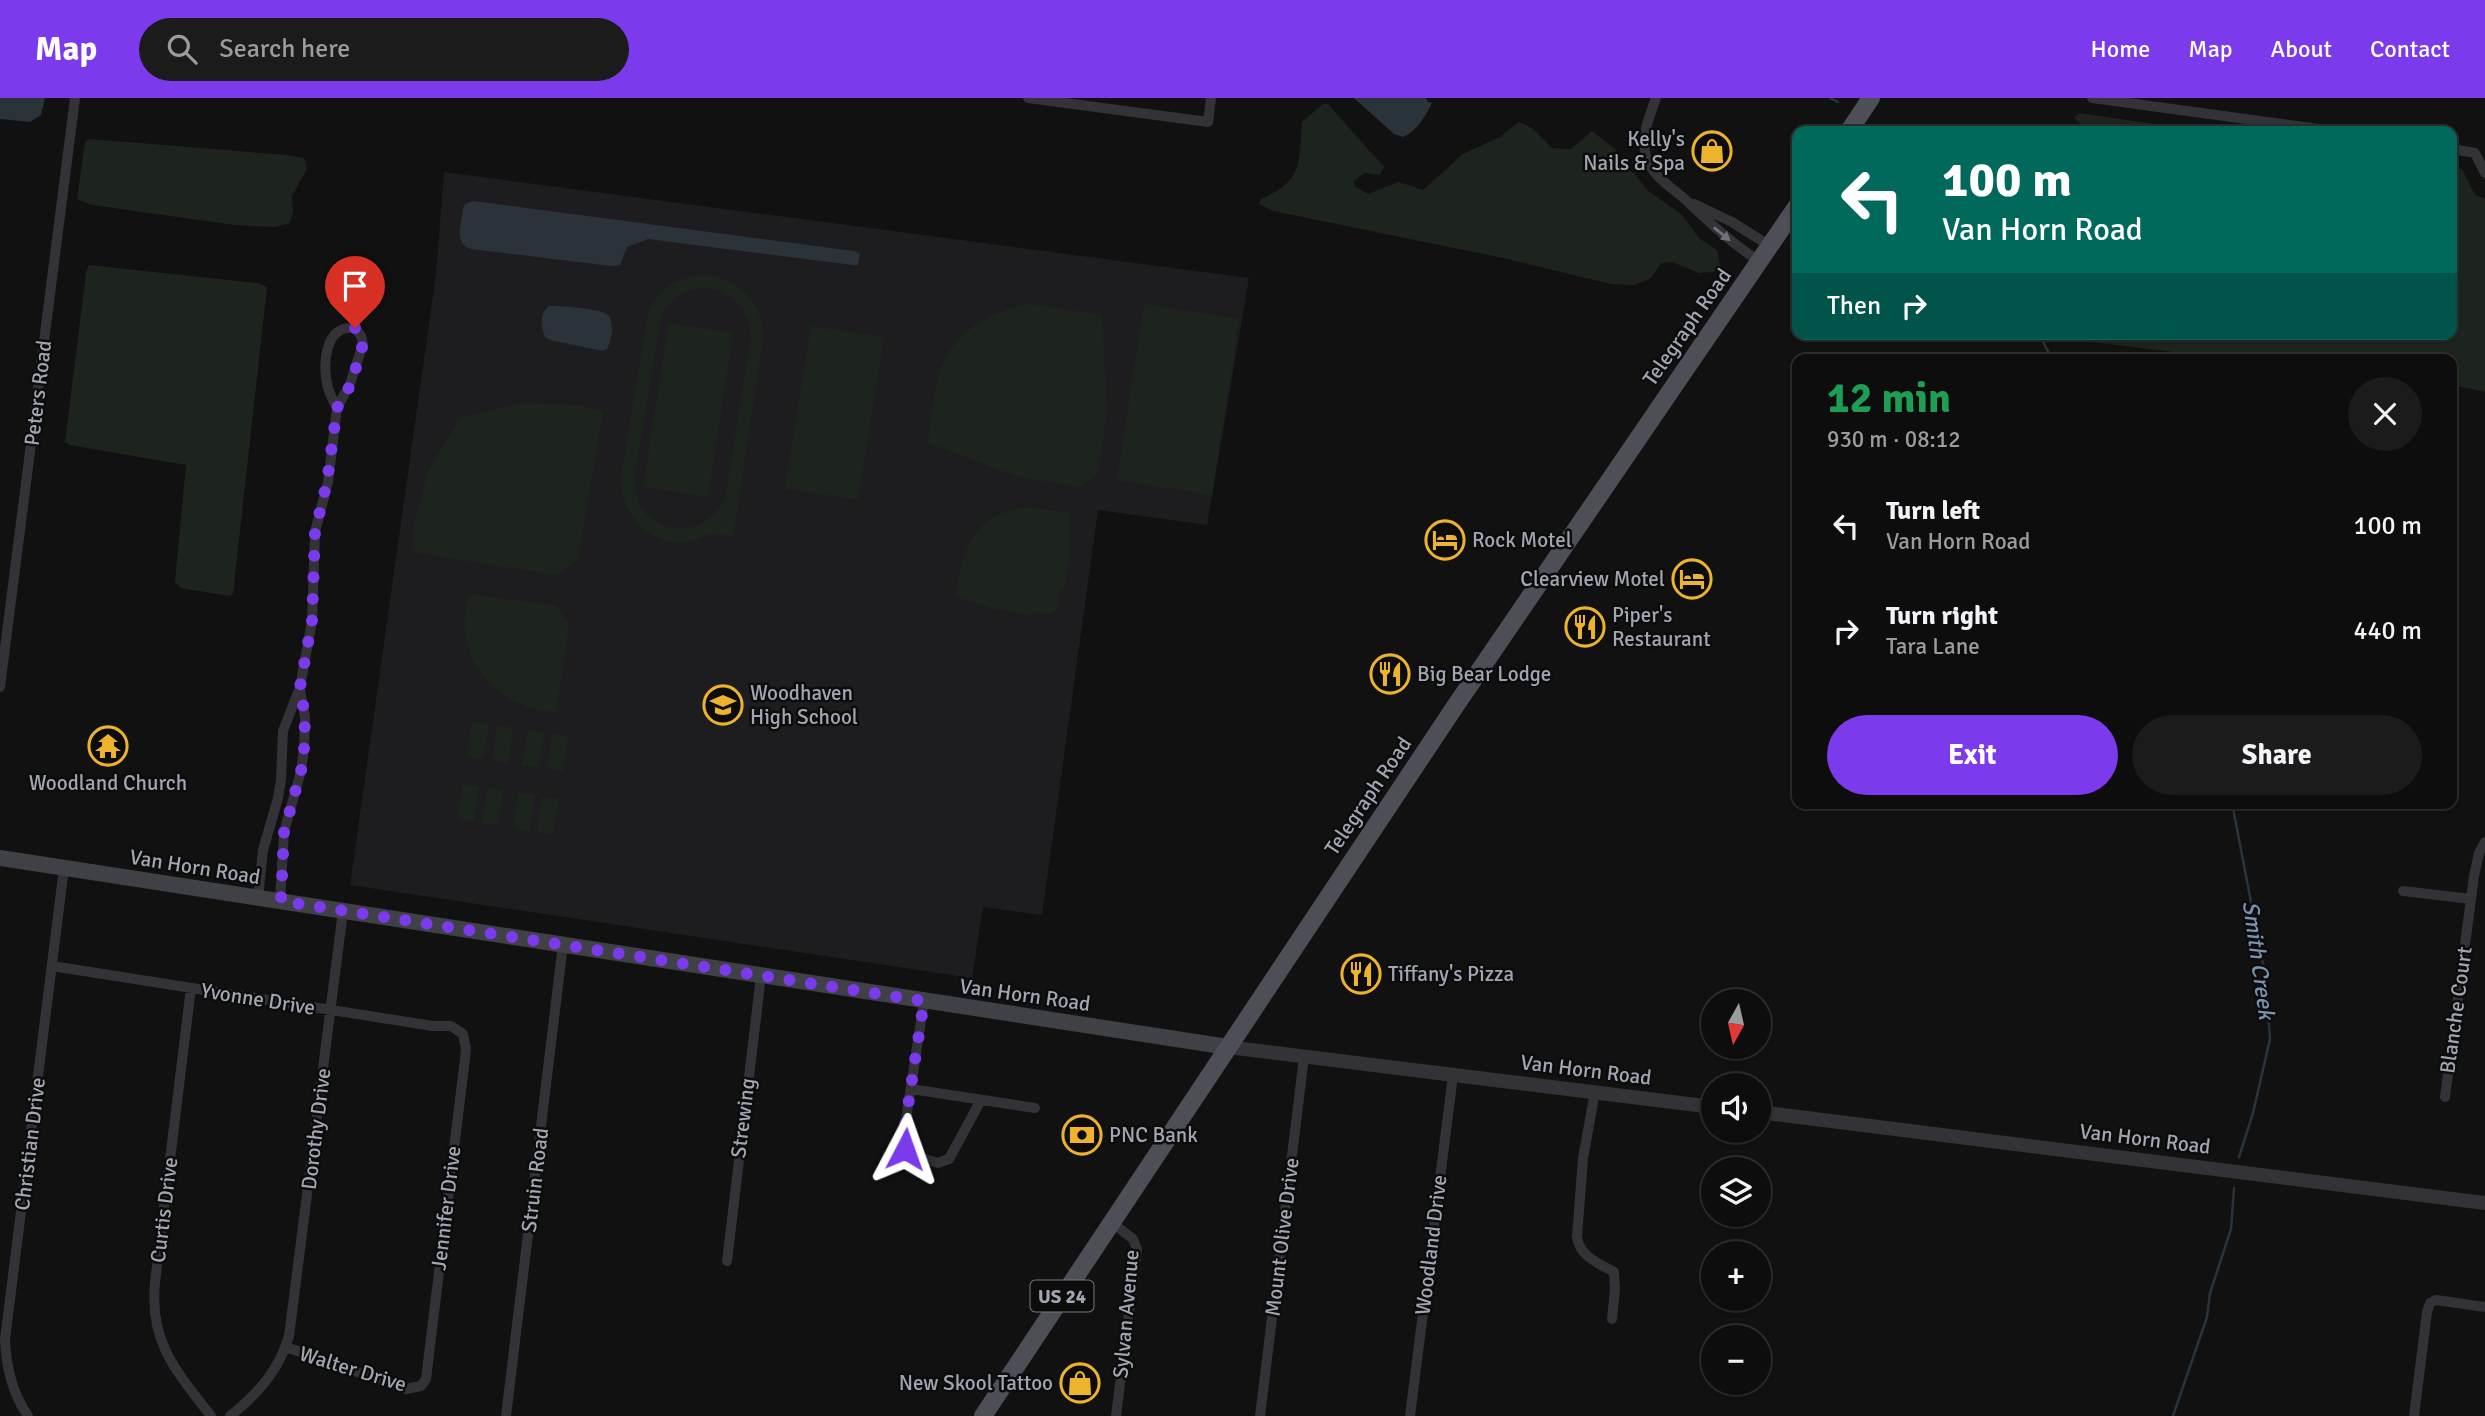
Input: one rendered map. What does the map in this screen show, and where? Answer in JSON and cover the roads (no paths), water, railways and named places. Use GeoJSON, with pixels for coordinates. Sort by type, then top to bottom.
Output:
{"type":"FeatureCollection","features":[{"type":"Feature","properties":{"kind":"main road"},"geometry":{"type":"LineString","coordinates":[[1852,126],[1871,98]]}},
{"type":"Feature","properties":{"kind":"main road","name":"Telegraph Road"},"geometry":{"type":"LineString","coordinates":[[983,1416],[1456,705],[1792,213]]}},
{"type":"Feature","properties":{"kind":"main road","name":"Van Horn Road"},"geometry":{"type":"LineString","coordinates":[[0,858],[1228,1047]]}},
{"type":"Feature","properties":{"kind":"street","name":"Peters Road"},"geometry":{"type":"LineString","coordinates":[[0,687],[75,98]]}},
{"type":"Feature","properties":{"kind":"street"},"geometry":{"type":"LineString","coordinates":[[1028,98],[1208,122],[1211,98]]}},
{"type":"Feature","properties":{"kind":"street"},"geometry":{"type":"LineString","coordinates":[[1656,98],[1645,131],[1646,156],[1661,180],[1710,225],[1760,262]]}},
{"type":"Feature","properties":{"kind":"street"},"geometry":{"type":"LineString","coordinates":[[2092,98],[2297,126]]}},
{"type":"Feature","properties":{"kind":"street"},"geometry":{"type":"LineString","coordinates":[[2457,150],[2475,153],[2485,173]]}},
{"type":"Feature","properties":{"kind":"street"},"geometry":{"type":"LineString","coordinates":[[1688,202],[1732,222],[1770,246]]}},
{"type":"Feature","properties":{"kind":"street"},"geometry":{"type":"LineString","coordinates":[[258,898],[267,829],[278,798],[283,731],[300,687],[312,621],[315,532],[327,482],[337,408],[351,384],[363,344],[355,328],[345,327],[338,330],[329,342],[325,368],[328,387],[337,408]]}},
{"type":"Feature","properties":{"kind":"street"},"geometry":{"type":"LineString","coordinates":[[281,901],[284,832],[301,771],[304,749],[305,717],[300,687]]}},
{"type":"Feature","properties":{"kind":"street"},"geometry":{"type":"LineString","coordinates":[[281,768],[301,771]]}},
{"type":"Feature","properties":{"kind":"street"},"geometry":{"type":"LineString","coordinates":[[267,829],[284,832]]}},
{"type":"Feature","properties":{"kind":"street","name":"Blanche Court"},"geometry":{"type":"LineString","coordinates":[[2445,1097],[2475,866],[2485,842]]}},
{"type":"Feature","properties":{"kind":"street","name":"Christian Drive"},"geometry":{"type":"LineString","coordinates":[[28,1416],[4,1371],[5,1339],[64,868]]}},
{"type":"Feature","properties":{"kind":"street"},"geometry":{"type":"LineString","coordinates":[[2403,891],[2471,899]]}},
{"type":"Feature","properties":{"kind":"street","name":"Dorothy Drive"},"geometry":{"type":"LineString","coordinates":[[286,1348],[292,1325],[344,911]]}},
{"type":"Feature","properties":{"kind":"street","name":"Struin Road"},"geometry":{"type":"LineString","coordinates":[[506,1416],[563,944]]}},
{"type":"Feature","properties":{"kind":"street","name":"Yvonne Drive"},"geometry":{"type":"LineString","coordinates":[[52,966],[433,1026],[451,1026],[463,1034]]}},
{"type":"Feature","properties":{"kind":"street","name":"Strewing"},"geometry":{"type":"LineString","coordinates":[[727,1261],[761,976]]}},
{"type":"Feature","properties":{"kind":"street","name":"Curtis Drive"},"geometry":{"type":"LineString","coordinates":[[191,988],[153,1308],[158,1334],[172,1366],[211,1416]]}},
{"type":"Feature","properties":{"kind":"street"},"geometry":{"type":"LineString","coordinates":[[924,1001],[903,1144],[913,1157],[944,1162],[951,1157],[981,1100]]}},
{"type":"Feature","properties":{"kind":"street","name":"Jennifer Drive"},"geometry":{"type":"LineString","coordinates":[[425,1382],[429,1373],[429,1352],[466,1050],[463,1034]]}},
{"type":"Feature","properties":{"kind":"street","name":"Van Horn Road"},"geometry":{"type":"LineString","coordinates":[[1228,1047],[1701,1105]]}},
{"type":"Feature","properties":{"kind":"street","name":"Mount Olive Drive"},"geometry":{"type":"LineString","coordinates":[[1260,1416],[1304,1057]]}},
{"type":"Feature","properties":{"kind":"street","name":"Woodland Drive"},"geometry":{"type":"LineString","coordinates":[[1410,1416],[1452,1074]]}},
{"type":"Feature","properties":{"kind":"street"},"geometry":{"type":"LineString","coordinates":[[911,1088],[1035,1108]]}},
{"type":"Feature","properties":{"kind":"street"},"geometry":{"type":"LineString","coordinates":[[1595,1092],[1583,1158],[1577,1237],[1578,1247],[1586,1256],[1614,1272],[1612,1319]]}},
{"type":"Feature","properties":{"kind":"street","name":"Van Horn Road"},"geometry":{"type":"LineString","coordinates":[[1771,1114],[2485,1203]]}},
{"type":"Feature","properties":{"kind":"street","name":"Sylvan Avenue"},"geometry":{"type":"LineString","coordinates":[[1111,1222],[1133,1239],[1137,1249],[1116,1416]]}},
{"type":"Feature","properties":{"kind":"street"},"geometry":{"type":"LineString","coordinates":[[2414,1416],[2430,1303],[2436,1300],[2485,1307]]}},
{"type":"Feature","properties":{"kind":"street","name":"Walter Drive"},"geometry":{"type":"LineString","coordinates":[[230,1416],[264,1384],[286,1348],[406,1389],[414,1389],[425,1382]]}},
{"type":"Feature","properties":{"kind":"waterway","name":"Smith Creek"},"geometry":{"type":"LineString","coordinates":[[1830,98],[1838,102]]}},
{"type":"Feature","properties":{"kind":"waterway","name":"Smith Creek"},"geometry":{"type":"LineString","coordinates":[[2042,340],[2049,354]]}},
{"type":"Feature","properties":{"kind":"waterway","name":"Smith Creek"},"geometry":{"type":"LineString","coordinates":[[2233,809],[2266,980],[2270,1039],[2253,1113],[2239,1157]]}},
{"type":"Feature","properties":{"kind":"waterway","name":"Smith Creek"},"geometry":{"type":"LineString","coordinates":[[2173,1416],[2207,1317],[2210,1293],[2231,1229],[2234,1188]]}},
{"type":"Feature","properties":{"kind":"place","name":"Kelly's Nails & Spa"},"geometry":{"type":"Point","coordinates":[1712,151]}},
{"type":"Feature","properties":{"kind":"place","name":"Rock Motel"},"geometry":{"type":"Point","coordinates":[1445,540]}},
{"type":"Feature","properties":{"kind":"place","name":"Clearview Motel"},"geometry":{"type":"Point","coordinates":[1692,579]}},
{"type":"Feature","properties":{"kind":"place","name":"Piper's Restaurant"},"geometry":{"type":"Point","coordinates":[1585,627]}},
{"type":"Feature","properties":{"kind":"place","name":"Big Bear Lodge"},"geometry":{"type":"Point","coordinates":[1390,674]}},
{"type":"Feature","properties":{"kind":"place","name":"Woodhaven High School"},"geometry":{"type":"Point","coordinates":[723,705]}},
{"type":"Feature","properties":{"kind":"place","name":"Woodland Church"},"geometry":{"type":"Point","coordinates":[108,746]}},
{"type":"Feature","properties":{"kind":"place","name":"Tiffany's Pizza"},"geometry":{"type":"Point","coordinates":[1361,974]}},
{"type":"Feature","properties":{"kind":"place","name":"PNC Bank"},"geometry":{"type":"Point","coordinates":[1082,1135]}},
{"type":"Feature","properties":{"kind":"place","name":"New Skool Tattoo"},"geometry":{"type":"Point","coordinates":[1080,1383]}}]}
